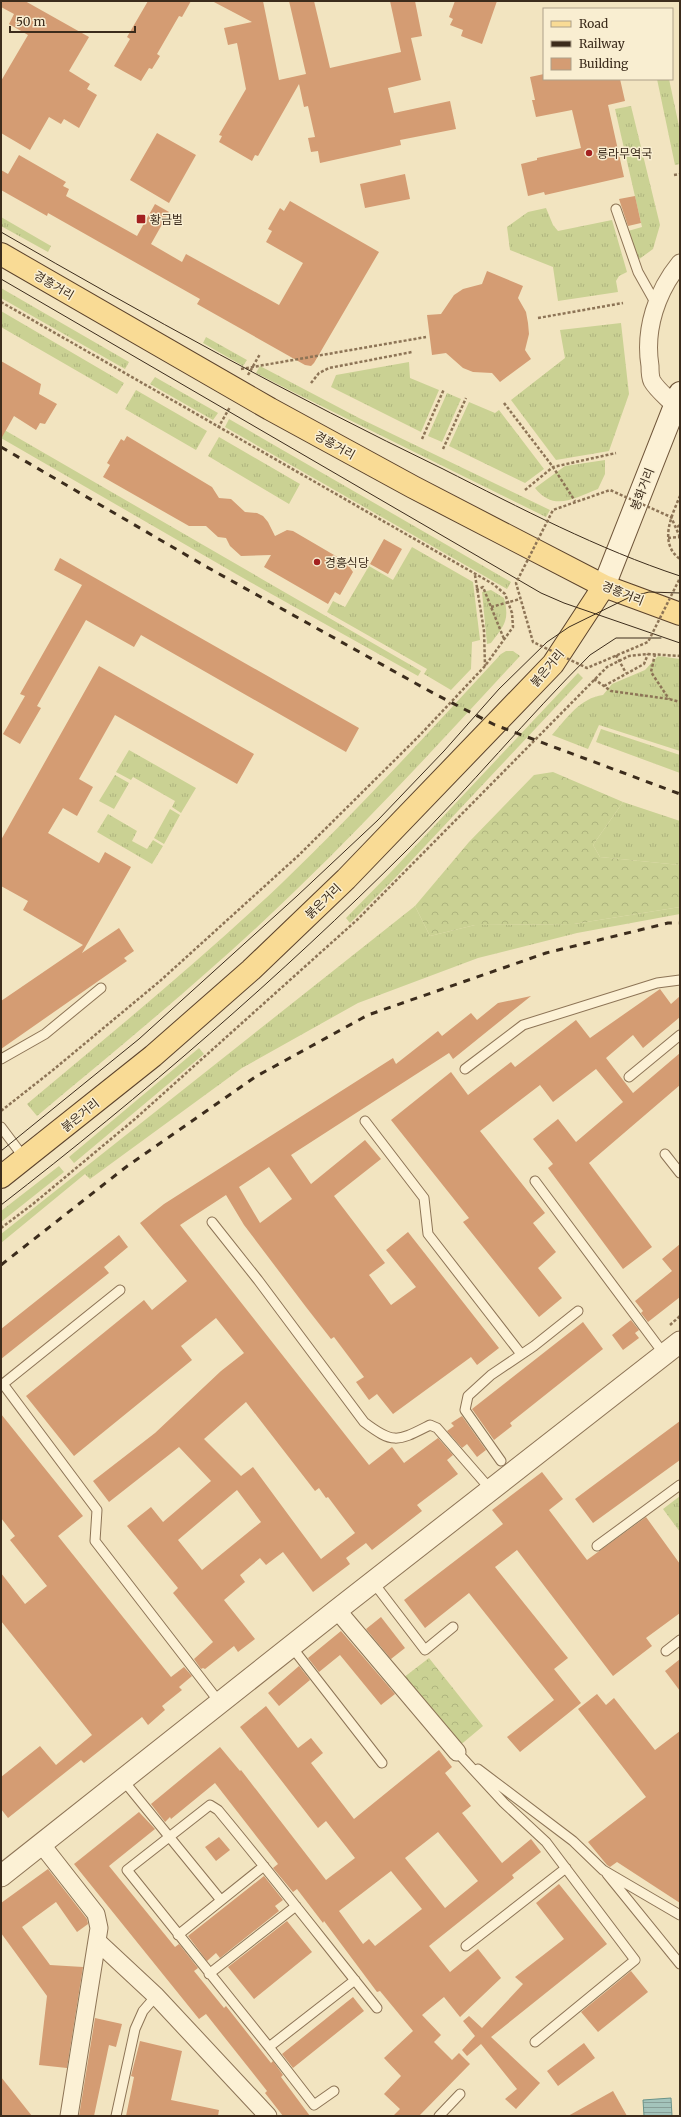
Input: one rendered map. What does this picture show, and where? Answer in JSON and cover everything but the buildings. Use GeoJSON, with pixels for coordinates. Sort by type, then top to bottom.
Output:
{"type":"FeatureCollection","features":[{"type":"Feature","properties":{"kind":"main road","name":"경흥거리"},"geometry":{"type":"LineString","coordinates":[[1,254],[270,409],[413,487],[604,586],[680,614]]}},
{"type":"Feature","properties":{"kind":"main road","name":"봉화거리"},"geometry":{"type":"LineString","coordinates":[[604,586],[678,402]]}},
{"type":"Feature","properties":{"kind":"main road","name":"붉은거리"},"geometry":{"type":"LineString","coordinates":[[1,1177],[153,1056],[251,970],[352,873],[554,664],[604,586]]}},
{"type":"Feature","properties":{"kind":"street"},"geometry":{"type":"LineString","coordinates":[[678,402],[652,380],[648,357],[649,333],[656,304],[669,276],[680,263]]}},
{"type":"Feature","properties":{"kind":"street"},"geometry":{"type":"LineString","coordinates":[[1,1876],[291,1646],[672,1348]]}},
{"type":"Feature","properties":{"kind":"street"},"geometry":{"type":"LineString","coordinates":[[337,1610],[457,1752]]}},
{"type":"Feature","properties":{"kind":"street"},"geometry":{"type":"LineString","coordinates":[[42,1845],[96,1914],[99,1928],[98,1942],[69,2116]]}},
{"type":"Feature","properties":{"kind":"street"},"geometry":{"type":"LineString","coordinates":[[98,1942],[156,1996],[268,2116]]}},
{"type":"Feature","properties":{"kind":"lane"},"geometry":{"type":"LineString","coordinates":[[616,209],[638,272],[656,304]]}},
{"type":"Feature","properties":{"kind":"lane"},"geometry":{"type":"LineString","coordinates":[[465,1069],[523,1025],[657,983],[680,980]]}},
{"type":"Feature","properties":{"kind":"lane"},"geometry":{"type":"LineString","coordinates":[[1,1059],[45,1034],[101,988]]}},
{"type":"Feature","properties":{"kind":"lane"},"geometry":{"type":"LineString","coordinates":[[629,1077],[680,1035]]}},
{"type":"Feature","properties":{"kind":"lane"},"geometry":{"type":"LineString","coordinates":[[365,1121],[424,1198],[428,1234],[522,1354]]}},
{"type":"Feature","properties":{"kind":"lane"},"geometry":{"type":"LineString","coordinates":[[1,1126],[24,1159]]}},
{"type":"Feature","properties":{"kind":"lane"},"geometry":{"type":"LineString","coordinates":[[665,1154],[680,1173]]}},
{"type":"Feature","properties":{"kind":"lane"},"geometry":{"type":"LineString","coordinates":[[535,1180],[672,1348]]}},
{"type":"Feature","properties":{"kind":"lane"},"geometry":{"type":"LineString","coordinates":[[212,1222],[258,1280],[364,1422],[380,1435],[402,1439],[430,1425],[437,1428],[491,1490]]}},
{"type":"Feature","properties":{"kind":"lane"},"geometry":{"type":"LineString","coordinates":[[120,1290],[3,1384],[97,1510],[95,1542],[220,1703]]}},
{"type":"Feature","properties":{"kind":"lane"},"geometry":{"type":"LineString","coordinates":[[501,1462],[465,1410],[468,1396],[491,1375],[522,1354],[578,1311]]}},
{"type":"Feature","properties":{"kind":"lane"},"geometry":{"type":"LineString","coordinates":[[597,1546],[680,1484]]}},
{"type":"Feature","properties":{"kind":"lane"},"geometry":{"type":"LineString","coordinates":[[373,1582],[426,1650],[453,1627]]}},
{"type":"Feature","properties":{"kind":"lane"},"geometry":{"type":"LineString","coordinates":[[666,1651],[680,1640]]}},
{"type":"Feature","properties":{"kind":"lane"},"geometry":{"type":"LineString","coordinates":[[291,1646],[382,1763]]}},
{"type":"Feature","properties":{"kind":"lane"},"geometry":{"type":"LineString","coordinates":[[457,1752],[504,1803],[546,1842],[635,1960],[536,2042]]}},
{"type":"Feature","properties":{"kind":"lane"},"geometry":{"type":"LineString","coordinates":[[457,1752],[573,1841],[603,1870],[680,1964]]}},
{"type":"Feature","properties":{"kind":"lane"},"geometry":{"type":"LineString","coordinates":[[123,1780],[220,1900]]}},
{"type":"Feature","properties":{"kind":"lane"},"geometry":{"type":"LineString","coordinates":[[334,2091],[314,2105],[269,2046],[209,1974],[127,1870],[210,1805],[218,1810],[377,2008]]}},
{"type":"Feature","properties":{"kind":"lane"},"geometry":{"type":"LineString","coordinates":[[178,1935],[264,1866]]}},
{"type":"Feature","properties":{"kind":"lane"},"geometry":{"type":"LineString","coordinates":[[466,1946],[566,1868]]}},
{"type":"Feature","properties":{"kind":"lane"},"geometry":{"type":"LineString","coordinates":[[603,1870],[680,1915]]}},
{"type":"Feature","properties":{"kind":"lane"},"geometry":{"type":"LineString","coordinates":[[209,1974],[296,1906]]}},
{"type":"Feature","properties":{"kind":"lane"},"geometry":{"type":"LineString","coordinates":[[269,2046],[355,1980]]}},
{"type":"Feature","properties":{"kind":"lane"},"geometry":{"type":"LineString","coordinates":[[116,2116],[135,2029],[143,2011],[156,1996]]}},
{"type":"Feature","properties":{"kind":"lane"},"geometry":{"type":"LineString","coordinates":[[439,2116],[460,2094]]}},
{"type":"Feature","properties":{"kind":"path"},"geometry":{"type":"LineString","coordinates":[[674,176],[680,174]]}},
{"type":"Feature","properties":{"kind":"path"},"geometry":{"type":"LineString","coordinates":[[1,302],[493,584],[505,594],[512,613],[513,627],[485,666],[420,735],[299,855],[160,980],[53,1070],[1,1111]]}},
{"type":"Feature","properties":{"kind":"path"},"geometry":{"type":"LineString","coordinates":[[538,318],[623,303]]}},
{"type":"Feature","properties":{"kind":"path"},"geometry":{"type":"LineString","coordinates":[[236,370],[426,337]]}},
{"type":"Feature","properties":{"kind":"path"},"geometry":{"type":"LineString","coordinates":[[311,383],[320,373],[329,368],[412,352]]}},
{"type":"Feature","properties":{"kind":"path"},"geometry":{"type":"LineString","coordinates":[[422,439],[444,389]]}},
{"type":"Feature","properties":{"kind":"path"},"geometry":{"type":"LineString","coordinates":[[443,449],[466,398]]}},
{"type":"Feature","properties":{"kind":"path"},"geometry":{"type":"LineString","coordinates":[[504,403],[553,467],[575,501]]}},
{"type":"Feature","properties":{"kind":"path"},"geometry":{"type":"LineString","coordinates":[[525,490],[553,467],[616,453]]}},
{"type":"Feature","properties":{"kind":"path"},"geometry":{"type":"LineString","coordinates":[[668,538],[680,537],[678,526],[671,516],[610,490],[575,501],[554,510],[516,583],[533,642],[587,668],[648,642],[680,578]]}},
{"type":"Feature","properties":{"kind":"path"},"geometry":{"type":"LineString","coordinates":[[680,496],[669,521],[668,538],[674,555],[680,559]]}},
{"type":"Feature","properties":{"kind":"path"},"geometry":{"type":"LineString","coordinates":[[475,575],[476,590],[484,631],[485,666]]}},
{"type":"Feature","properties":{"kind":"path"},"geometry":{"type":"LineString","coordinates":[[476,590],[483,587],[504,640]]}},
{"type":"Feature","properties":{"kind":"path"},"geometry":{"type":"LineString","coordinates":[[491,607],[520,599]]}},
{"type":"Feature","properties":{"kind":"path"},"geometry":{"type":"LineString","coordinates":[[604,686],[644,664],[648,654]]}},
{"type":"Feature","properties":{"kind":"path"},"geometry":{"type":"LineString","coordinates":[[655,654],[651,672],[669,699]]}},
{"type":"Feature","properties":{"kind":"path"},"geometry":{"type":"LineString","coordinates":[[1,1228],[33,1204],[135,1119],[358,919],[607,667],[629,656],[655,654],[680,656]]}},
{"type":"Feature","properties":{"kind":"path"},"geometry":{"type":"LineString","coordinates":[[616,655],[626,674]]}},
{"type":"Feature","properties":{"kind":"path"},"geometry":{"type":"LineString","coordinates":[[594,680],[610,691],[669,699],[680,702]]}},
{"type":"Feature","properties":{"kind":"green space"},"geometry":{"type":"Polygon","coordinates":[[[657,80],[669,80],[680,131],[680,164],[675,165],[657,80]]]}},
{"type":"Feature","properties":{"kind":"green space"},"geometry":{"type":"Polygon","coordinates":[[[631,106],[660,225],[653,249],[638,260],[628,231],[642,227],[615,109],[631,106]]]}},
{"type":"Feature","properties":{"kind":"green space"},"geometry":{"type":"Polygon","coordinates":[[[546,208],[553,225],[558,231],[612,220],[627,272],[619,276],[616,281],[618,292],[558,301],[553,267],[510,250],[507,227],[528,212],[546,208]]]}},
{"type":"Feature","properties":{"kind":"green space"},"geometry":{"type":"Polygon","coordinates":[[[1,217],[51,246],[48,252],[1,226],[1,217]]]}},
{"type":"Feature","properties":{"kind":"green space"},"geometry":{"type":"Polygon","coordinates":[[[1,288],[129,362],[125,369],[1,298],[1,288]]]}},
{"type":"Feature","properties":{"kind":"green space"},"geometry":{"type":"Polygon","coordinates":[[[1,311],[124,383],[117,394],[1,327],[1,311]]]}},
{"type":"Feature","properties":{"kind":"green space"},"geometry":{"type":"Polygon","coordinates":[[[621,323],[629,394],[609,451],[556,460],[511,400],[565,358],[560,330],[621,323]]]}},
{"type":"Feature","properties":{"kind":"green space"},"geometry":{"type":"Polygon","coordinates":[[[206,337],[247,360],[243,366],[203,343],[206,337]]]}},
{"type":"Feature","properties":{"kind":"green space"},"geometry":{"type":"Polygon","coordinates":[[[409,362],[410,378],[439,390],[421,432],[331,387],[336,375],[409,362]]]}},
{"type":"Feature","properties":{"kind":"green space"},"geometry":{"type":"Polygon","coordinates":[[[260,366],[359,418],[550,510],[546,517],[287,389],[256,373],[260,366]]]}},
{"type":"Feature","properties":{"kind":"green space"},"geometry":{"type":"Polygon","coordinates":[[[155,377],[218,413],[213,420],[150,384],[155,377]]]}},
{"type":"Feature","properties":{"kind":"green space"},"geometry":{"type":"Polygon","coordinates":[[[136,390],[207,431],[196,450],[125,409],[136,390]]]}},
{"type":"Feature","properties":{"kind":"green space"},"geometry":{"type":"Polygon","coordinates":[[[447,393],[461,399],[442,442],[428,436],[447,393]]]}},
{"type":"Feature","properties":{"kind":"green space"},"geometry":{"type":"Polygon","coordinates":[[[469,402],[495,413],[499,410],[544,469],[525,483],[449,446],[469,402]]]}},
{"type":"Feature","properties":{"kind":"green space"},"geometry":{"type":"Polygon","coordinates":[[[229,419],[511,582],[507,589],[225,427],[229,419]]]}},
{"type":"Feature","properties":{"kind":"green space"},"geometry":{"type":"Polygon","coordinates":[[[1,428],[421,671],[418,676],[250,582],[1,438],[1,428]]]}},
{"type":"Feature","properties":{"kind":"green space"},"geometry":{"type":"Polygon","coordinates":[[[219,437],[300,484],[289,504],[208,456],[219,437]]]}},
{"type":"Feature","properties":{"kind":"green space"},"geometry":{"type":"Polygon","coordinates":[[[605,460],[605,474],[598,489],[581,496],[565,501],[549,500],[535,488],[565,466],[605,460]]]}},
{"type":"Feature","properties":{"kind":"green space"},"geometry":{"type":"Polygon","coordinates":[[[412,547],[473,582],[480,640],[472,642],[471,669],[451,690],[424,674],[427,669],[327,612],[333,601],[345,607],[369,566],[393,580],[412,547]]]}},
{"type":"Feature","properties":{"kind":"green space"},"geometry":{"type":"Polygon","coordinates":[[[491,590],[504,598],[506,618],[499,632],[491,643],[487,644],[482,592],[491,590]]]}},
{"type":"Feature","properties":{"kind":"green space"},"geometry":{"type":"Polygon","coordinates":[[[506,651],[513,651],[520,656],[409,775],[324,863],[232,950],[37,1116],[27,1104],[189,967],[283,882],[367,798],[501,654],[506,651]]]}},
{"type":"Feature","properties":{"kind":"green space"},"geometry":{"type":"Polygon","coordinates":[[[658,656],[680,659],[680,751],[599,725],[588,749],[552,735],[581,704],[587,700],[603,695],[612,684],[645,670],[658,656]]]}},
{"type":"Feature","properties":{"kind":"green space"},"geometry":{"type":"Polygon","coordinates":[[[578,673],[583,678],[395,878],[350,923],[346,918],[578,673]]]}},
{"type":"Feature","properties":{"kind":"green space"},"geometry":{"type":"Polygon","coordinates":[[[601,729],[680,755],[680,773],[596,742],[601,729]]]}},
{"type":"Feature","properties":{"kind":"green space"},"geometry":{"type":"Polygon","coordinates":[[[129,750],[196,788],[181,813],[172,807],[175,801],[133,777],[131,780],[116,772],[129,750]]]}},
{"type":"Feature","properties":{"kind":"green space"},"geometry":{"type":"Polygon","coordinates":[[[553,772],[623,802],[593,845],[600,857],[680,865],[680,907],[574,924],[475,925],[430,936],[415,906],[469,842],[534,775],[553,772]]]}},
{"type":"Feature","properties":{"kind":"green space"},"geometry":{"type":"Polygon","coordinates":[[[115,775],[129,783],[114,809],[99,801],[115,775]]]}},
{"type":"Feature","properties":{"kind":"green space"},"geometry":{"type":"Polygon","coordinates":[[[623,802],[680,821],[680,865],[600,857],[593,845],[623,802]]]}},
{"type":"Feature","properties":{"kind":"green space"},"geometry":{"type":"Polygon","coordinates":[[[170,809],[180,815],[164,844],[154,838],[170,809]]]}},
{"type":"Feature","properties":{"kind":"green space"},"geometry":{"type":"Polygon","coordinates":[[[108,814],[137,831],[132,841],[147,849],[153,840],[163,846],[152,864],[97,832],[108,814]]]}},
{"type":"Feature","properties":{"kind":"green space"},"geometry":{"type":"Polygon","coordinates":[[[415,906],[430,936],[475,925],[574,924],[680,907],[680,914],[577,933],[478,958],[358,1003],[242,1068],[90,1179],[85,1174],[1,1243],[1,1234],[415,906]]]}},
{"type":"Feature","properties":{"kind":"green space"},"geometry":{"type":"Polygon","coordinates":[[[199,1048],[204,1054],[74,1163],[69,1157],[199,1048]]]}},
{"type":"Feature","properties":{"kind":"green space"},"geometry":{"type":"Polygon","coordinates":[[[59,1166],[64,1172],[1,1222],[1,1211],[59,1166]]]}},
{"type":"Feature","properties":{"kind":"green space"},"geometry":{"type":"Polygon","coordinates":[[[680,1496],[680,1532],[663,1509],[680,1496]]]}},
{"type":"Feature","properties":{"kind":"green space"},"geometry":{"type":"Polygon","coordinates":[[[429,1658],[483,1726],[458,1747],[403,1678],[429,1658]]]}},
{"type":"Feature","properties":{"kind":"water"},"geometry":{"type":"Polygon","coordinates":[[[671,2098],[672,2116],[644,2116],[643,2100],[671,2098]]]}},
{"type":"Feature","properties":{"kind":"tram line"},"geometry":{"type":"LineString","coordinates":[[1,232],[165,325],[331,413],[589,541],[680,576]]}},
{"type":"Feature","properties":{"kind":"tram line"},"geometry":{"type":"LineString","coordinates":[[1,279],[541,593],[564,603],[680,643]]}},
{"type":"Feature","properties":{"kind":"tram line"},"geometry":{"type":"LineString","coordinates":[[1,1151],[139,1039],[297,896],[378,820],[444,751],[499,689],[547,642],[569,627],[630,597],[649,592],[680,593]]}},
{"type":"Feature","properties":{"kind":"tram line"},"geometry":{"type":"LineString","coordinates":[[1,1205],[158,1078],[210,1034],[310,944],[407,850],[590,655],[616,638],[661,638]]}},
{"type":"Feature","properties":{"kind":"railway"},"geometry":{"type":"LineString","coordinates":[[1,447],[205,566],[433,693],[495,725],[680,794]]}},
{"type":"Feature","properties":{"kind":"railway"},"geometry":{"type":"LineString","coordinates":[[1,1265],[126,1167],[255,1077],[368,1015],[546,953],[668,923],[680,923]]}},
{"type":"Feature","properties":{"kind":"place","name":"릉라무역국"},"geometry":{"type":"Point","coordinates":[589,153]}},
{"type":"Feature","properties":{"kind":"place","name":"황금벌"},"geometry":{"type":"Point","coordinates":[141,219]}},
{"type":"Feature","properties":{"kind":"place","name":"경흥식당"},"geometry":{"type":"Point","coordinates":[317,562]}}]}
